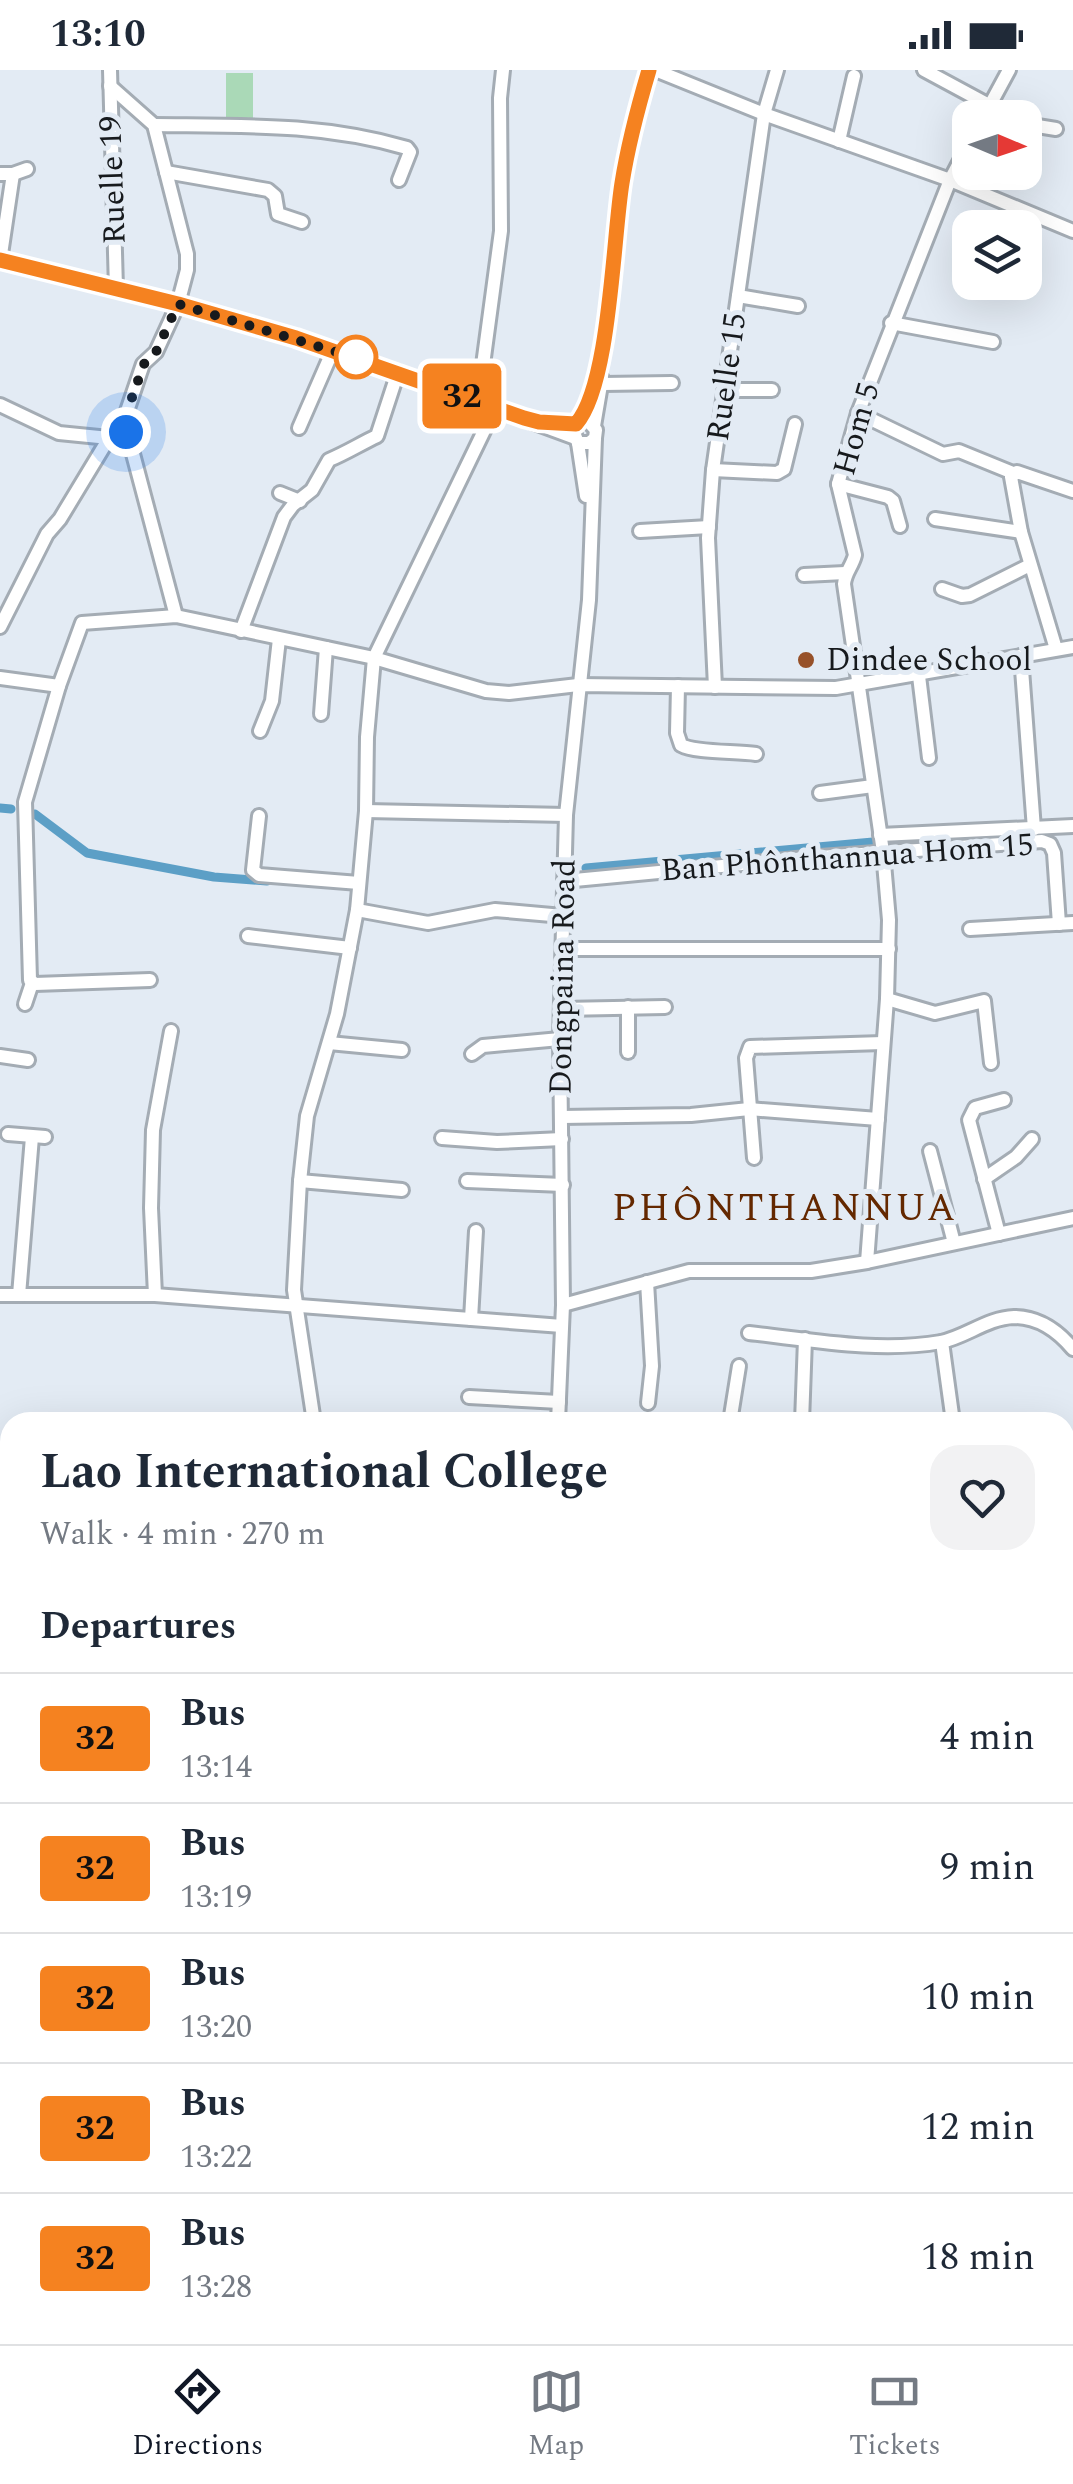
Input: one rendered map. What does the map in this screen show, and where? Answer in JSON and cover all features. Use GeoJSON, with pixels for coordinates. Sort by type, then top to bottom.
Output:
{"type":"FeatureCollection","features":[{"type":"Feature","properties":{"kind":"street","name":"Ruelle 19"},"geometry":{"type":"LineString","coordinates":[[110,70],[116,289]]}},
{"type":"Feature","properties":{"kind":"street"},"geometry":{"type":"LineString","coordinates":[[478,402],[501,232],[503,70]]}},
{"type":"Feature","properties":{"kind":"street"},"geometry":{"type":"LineString","coordinates":[[652,70],[950,180],[1073,231]]}},
{"type":"Feature","properties":{"kind":"street","name":"Dongpaina Road"},"geometry":{"type":"LineString","coordinates":[[590,533],[577,431],[594,386],[622,181],[652,70]]}},
{"type":"Feature","properties":{"kind":"street","name":"Ruelle 15"},"geometry":{"type":"LineString","coordinates":[[715,687],[709,528],[714,470],[764,114],[777,70]]}},
{"type":"Feature","properties":{"kind":"street"},"geometry":{"type":"LineString","coordinates":[[924,70],[968,100]]}},
{"type":"Feature","properties":{"kind":"street"},"geometry":{"type":"LineString","coordinates":[[993,100],[1009,70]]}},
{"type":"Feature","properties":{"kind":"street"},"geometry":{"type":"LineString","coordinates":[[839,141],[854,76]]}},
{"type":"Feature","properties":{"kind":"street"},"geometry":{"type":"LineString","coordinates":[[110,86],[154,125],[187,254],[178,304],[156,352],[144,364],[124,420],[176,616]]}},
{"type":"Feature","properties":{"kind":"street"},"geometry":{"type":"LineString","coordinates":[[154,125],[314,128],[358,134],[407,148],[410,152],[399,180]]}},
{"type":"Feature","properties":{"kind":"street"},"geometry":{"type":"LineString","coordinates":[[1042,127],[1056,129]]}},
{"type":"Feature","properties":{"kind":"street"},"geometry":{"type":"LineString","coordinates":[[13,172],[0,260],[178,304],[333,350],[495,408],[577,431],[589,444],[594,432],[588,421],[577,431]]}},
{"type":"Feature","properties":{"kind":"street"},"geometry":{"type":"LineString","coordinates":[[166,172],[268,190],[275,196],[278,214],[302,222]]}},
{"type":"Feature","properties":{"kind":"street","name":"Hom 5"},"geometry":{"type":"LineString","coordinates":[[868,1262],[889,948],[883,852],[845,573],[854,556],[838,484],[858,413],[952,176]]}},
{"type":"Feature","properties":{"kind":"street"},"geometry":{"type":"LineString","coordinates":[[738,296],[798,306]]}},
{"type":"Feature","properties":{"kind":"street"},"geometry":{"type":"LineString","coordinates":[[892,323],[993,342]]}},
{"type":"Feature","properties":{"kind":"street"},"geometry":{"type":"LineString","coordinates":[[299,428],[333,350]]}},
{"type":"Feature","properties":{"kind":"street","name":"Dongpaina Road"},"geometry":{"type":"LineString","coordinates":[[558,1412],[563,1305],[560,1039],[566,815],[589,600],[594,432],[603,384],[599,361]]}},
{"type":"Feature","properties":{"kind":"street"},"geometry":{"type":"LineString","coordinates":[[241,631],[284,517],[312,490],[329,460],[341,457],[358,442],[377,436],[398,372]]}},
{"type":"Feature","properties":{"kind":"street"},"geometry":{"type":"LineString","coordinates":[[603,384],[672,384]]}},
{"type":"Feature","properties":{"kind":"street"},"geometry":{"type":"LineString","coordinates":[[725,390],[772,390]]}},
{"type":"Feature","properties":{"kind":"street"},"geometry":{"type":"LineString","coordinates":[[312,1412],[295,1306],[300,1182],[306,1116],[330,1043],[357,910],[374,658],[495,408]]}},
{"type":"Feature","properties":{"kind":"street"},"geometry":{"type":"LineString","coordinates":[[2,411],[59,433],[109,438]]}},
{"type":"Feature","properties":{"kind":"street"},"geometry":{"type":"LineString","coordinates":[[858,413],[943,454],[960,451],[1013,473],[1073,491]]}},
{"type":"Feature","properties":{"kind":"street"},"geometry":{"type":"LineString","coordinates":[[714,470],[784,470],[795,424]]}},
{"type":"Feature","properties":{"kind":"street"},"geometry":{"type":"LineString","coordinates":[[0,628],[46,534],[60,519],[109,438],[125,426]]}},
{"type":"Feature","properties":{"kind":"street"},"geometry":{"type":"LineString","coordinates":[[1013,473],[1010,482],[1021,532],[1056,650]]}},
{"type":"Feature","properties":{"kind":"street"},"geometry":{"type":"LineString","coordinates":[[838,484],[888,496],[900,526]]}},
{"type":"Feature","properties":{"kind":"street"},"geometry":{"type":"LineString","coordinates":[[280,493],[300,502]]}},
{"type":"Feature","properties":{"kind":"street"},"geometry":{"type":"LineString","coordinates":[[936,519],[1021,532]]}},
{"type":"Feature","properties":{"kind":"street"},"geometry":{"type":"LineString","coordinates":[[640,530],[709,528]]}},
{"type":"Feature","properties":{"kind":"street"},"geometry":{"type":"LineString","coordinates":[[942,589],[970,595],[1030,566]]}},
{"type":"Feature","properties":{"kind":"street"},"geometry":{"type":"LineString","coordinates":[[804,574],[845,573]]}},
{"type":"Feature","properties":{"kind":"street"},"geometry":{"type":"LineString","coordinates":[[25,1004],[32,983],[25,802],[82,623],[176,616],[374,658],[486,691],[536,692],[578,684],[858,686],[1073,648]]}},
{"type":"Feature","properties":{"kind":"street"},"geometry":{"type":"LineString","coordinates":[[260,731],[272,701],[279,639]]}},
{"type":"Feature","properties":{"kind":"street"},"geometry":{"type":"LineString","coordinates":[[321,714],[326,648]]}},
{"type":"Feature","properties":{"kind":"street"},"geometry":{"type":"LineString","coordinates":[[1022,656],[1034,829]]}},
{"type":"Feature","properties":{"kind":"street"},"geometry":{"type":"LineString","coordinates":[[919,676],[929,758]]}},
{"type":"Feature","properties":{"kind":"street"},"geometry":{"type":"LineString","coordinates":[[0,678],[59,686]]}},
{"type":"Feature","properties":{"kind":"street"},"geometry":{"type":"LineString","coordinates":[[678,686],[677,733],[681,745],[690,750],[728,749],[756,754]]}},
{"type":"Feature","properties":{"kind":"street"},"geometry":{"type":"LineString","coordinates":[[820,793],[873,786]]}},
{"type":"Feature","properties":{"kind":"street"},"geometry":{"type":"LineString","coordinates":[[366,811],[566,815]]}},
{"type":"Feature","properties":{"kind":"street"},"geometry":{"type":"LineString","coordinates":[[260,816],[254,870],[258,876],[359,883]]}},
{"type":"Feature","properties":{"kind":"street"},"geometry":{"type":"LineString","coordinates":[[880,835],[1073,826]]}},
{"type":"Feature","properties":{"kind":"street","name":"Ban Phônthannua Hom 15"},"geometry":{"type":"LineString","coordinates":[[564,881],[1042,841],[1050,844],[1054,853],[1066,924]]}},
{"type":"Feature","properties":{"kind":"street"},"geometry":{"type":"LineString","coordinates":[[357,910],[428,923],[495,910],[563,916]]}},
{"type":"Feature","properties":{"kind":"street"},"geometry":{"type":"LineString","coordinates":[[970,929],[1066,924]]}},
{"type":"Feature","properties":{"kind":"street"},"geometry":{"type":"LineString","coordinates":[[248,936],[350,948]]}},
{"type":"Feature","properties":{"kind":"street"},"geometry":{"type":"LineString","coordinates":[[563,950],[889,948]]}},
{"type":"Feature","properties":{"kind":"street"},"geometry":{"type":"LineString","coordinates":[[32,983],[150,980]]}},
{"type":"Feature","properties":{"kind":"street"},"geometry":{"type":"LineString","coordinates":[[887,999],[935,1013],[984,1001],[990,1064]]}},
{"type":"Feature","properties":{"kind":"street"},"geometry":{"type":"LineString","coordinates":[[562,1009],[665,1007]]}},
{"type":"Feature","properties":{"kind":"street"},"geometry":{"type":"LineString","coordinates":[[628,1008],[628,1052]]}},
{"type":"Feature","properties":{"kind":"street"},"geometry":{"type":"LineString","coordinates":[[155,1295],[153,1130],[171,1031]]}},
{"type":"Feature","properties":{"kind":"street"},"geometry":{"type":"LineString","coordinates":[[472,1054],[483,1046],[560,1039]]}},
{"type":"Feature","properties":{"kind":"street"},"geometry":{"type":"LineString","coordinates":[[330,1043],[402,1050]]}},
{"type":"Feature","properties":{"kind":"street"},"geometry":{"type":"LineString","coordinates":[[754,1158],[746,1058],[750,1047],[883,1043]]}},
{"type":"Feature","properties":{"kind":"street"},"geometry":{"type":"LineString","coordinates":[[0,1056],[28,1060]]}},
{"type":"Feature","properties":{"kind":"street"},"geometry":{"type":"LineString","coordinates":[[999,1234],[969,1116],[976,1108],[1004,1100]]}},
{"type":"Feature","properties":{"kind":"street"},"geometry":{"type":"LineString","coordinates":[[562,1117],[691,1116],[748,1110],[878,1118]]}},
{"type":"Feature","properties":{"kind":"street"},"geometry":{"type":"LineString","coordinates":[[8,1134],[38,1137],[19,1295]]}},
{"type":"Feature","properties":{"kind":"street"},"geometry":{"type":"LineString","coordinates":[[442,1138],[497,1142],[562,1138]]}},
{"type":"Feature","properties":{"kind":"street"},"geometry":{"type":"LineString","coordinates":[[984,1179],[1016,1157],[1032,1139]]}},
{"type":"Feature","properties":{"kind":"street"},"geometry":{"type":"LineString","coordinates":[[930,1151],[954,1243]]}},
{"type":"Feature","properties":{"kind":"street"},"geometry":{"type":"LineString","coordinates":[[467,1181],[563,1186]]}},
{"type":"Feature","properties":{"kind":"street"},"geometry":{"type":"LineString","coordinates":[[300,1182],[402,1190]]}},
{"type":"Feature","properties":{"kind":"street"},"geometry":{"type":"LineString","coordinates":[[563,1305],[690,1271],[811,1270],[868,1262],[1073,1218]]}},
{"type":"Feature","properties":{"kind":"street"},"geometry":{"type":"LineString","coordinates":[[471,1319],[476,1231]]}},
{"type":"Feature","properties":{"kind":"street"},"geometry":{"type":"LineString","coordinates":[[646,1282],[652,1366],[648,1404]]}},
{"type":"Feature","properties":{"kind":"street"},"geometry":{"type":"LineString","coordinates":[[0,1295],[155,1295],[562,1326]]}},
{"type":"Feature","properties":{"kind":"street"},"geometry":{"type":"LineString","coordinates":[[749,1334],[880,1346],[942,1342],[988,1322],[1014,1317],[1052,1329],[1073,1349]]}},
{"type":"Feature","properties":{"kind":"street"},"geometry":{"type":"LineString","coordinates":[[802,1412],[804,1340]]}},
{"type":"Feature","properties":{"kind":"street"},"geometry":{"type":"LineString","coordinates":[[942,1342],[952,1412]]}},
{"type":"Feature","properties":{"kind":"street"},"geometry":{"type":"LineString","coordinates":[[732,1412],[739,1366]]}},
{"type":"Feature","properties":{"kind":"street"},"geometry":{"type":"LineString","coordinates":[[469,1398],[559,1402]]}},
{"type":"Feature","properties":{"kind":"green space"},"geometry":{"type":"Polygon","coordinates":[[[226,73],[253,73],[253,120],[226,120],[226,73]]]}},
{"type":"Feature","properties":{"kind":"waterway"},"geometry":{"type":"LineString","coordinates":[[0,808],[11,809]]}},
{"type":"Feature","properties":{"kind":"waterway"},"geometry":{"type":"LineString","coordinates":[[35,814],[87,853],[214,877],[267,881]]}},
{"type":"Feature","properties":{"kind":"waterway"},"geometry":{"type":"LineString","coordinates":[[586,868],[873,842]]}},
{"type":"Feature","properties":{"kind":"bus line","name":"32"},"geometry":{"type":"LineString","coordinates":[[0,260],[296,338],[524,418],[576,424],[594,386],[614,262],[622,181],[649,70]]}},
{"type":"Feature","properties":{"kind":"place","name":"Dindee School"},"geometry":{"type":"Point","coordinates":[806,660]}},
{"type":"Feature","properties":{"kind":"district","name":"PHÔNTHANNUA"},"geometry":{"type":"Point","coordinates":[785,1209]}},
{"type":"Feature","properties":{"kind":"route"},"geometry":{"type":"LineString","coordinates":[[126,432],[124,420],[144,364],[156,352],[178,304],[363,360],[356,357]]}}]}
